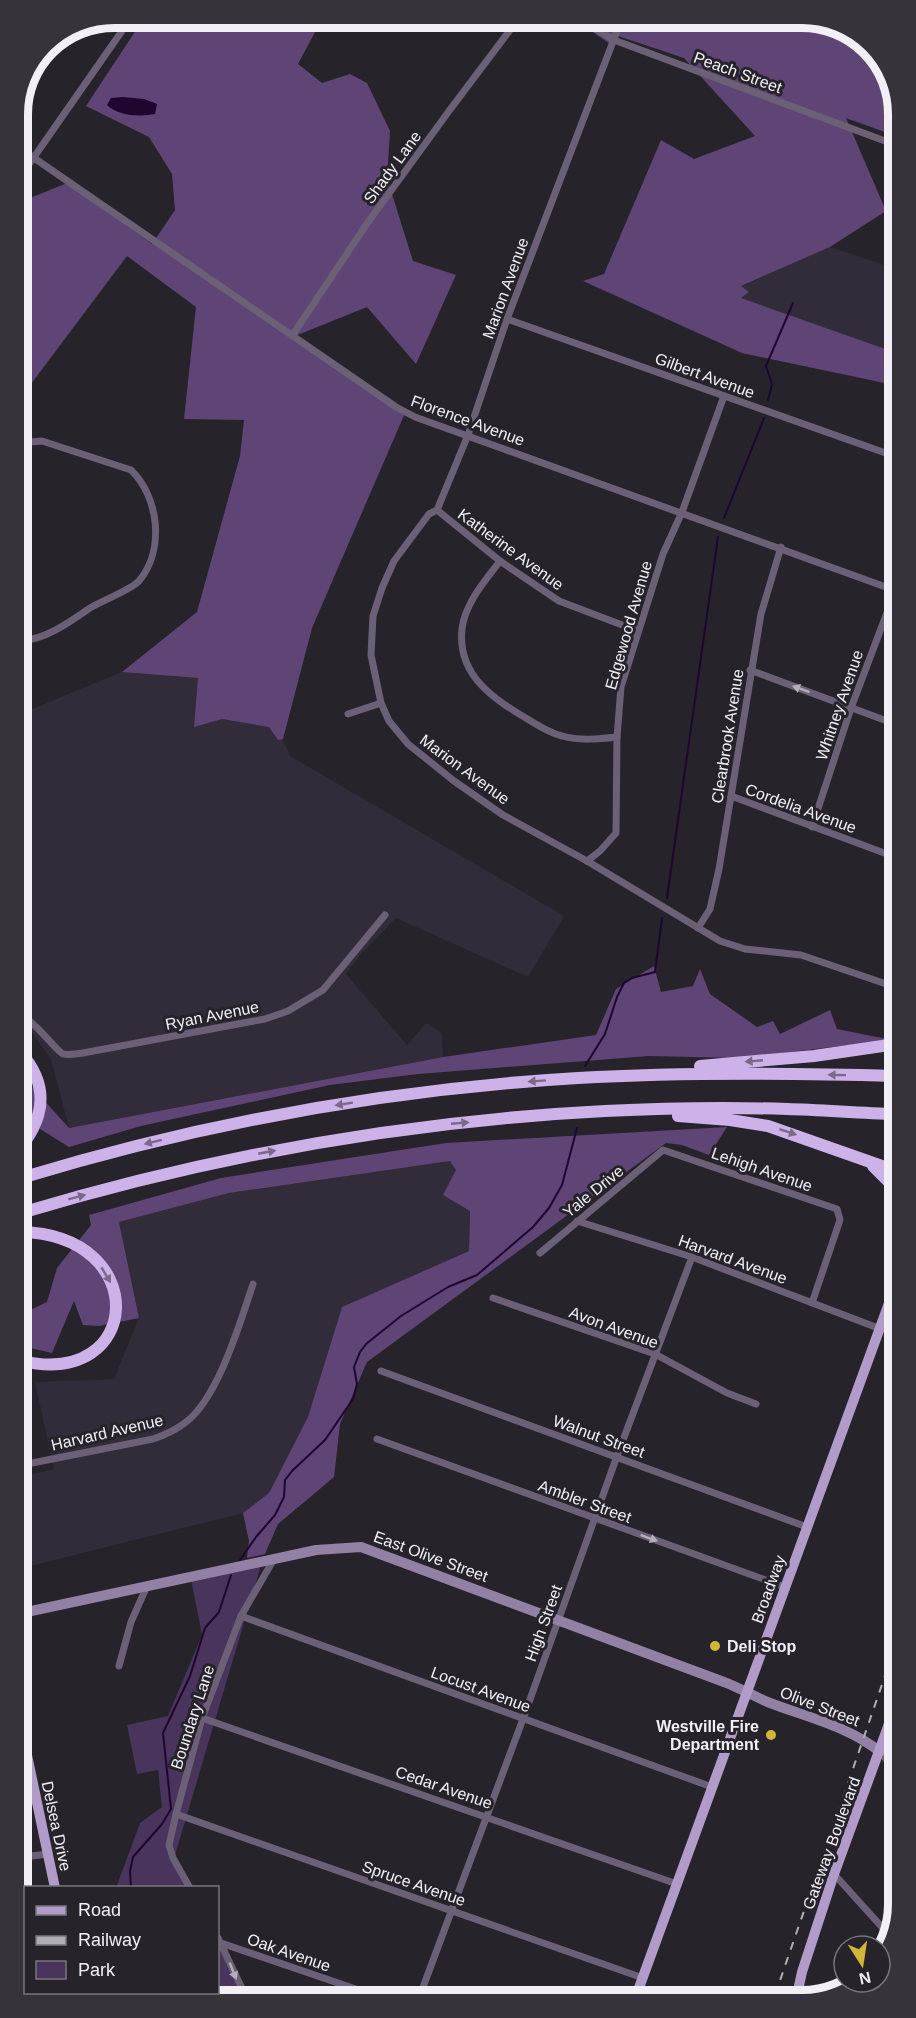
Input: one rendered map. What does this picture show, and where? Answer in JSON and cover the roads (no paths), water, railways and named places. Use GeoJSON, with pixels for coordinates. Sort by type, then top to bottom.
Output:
{"type":"FeatureCollection","features":[{"type":"Feature","properties":{"kind":"highway"},"geometry":{"type":"LineString","coordinates":[[28,1176],[160,1140],[295,1112],[442,1090],[814,1056],[888,1045]]}},
{"type":"Feature","properties":{"kind":"highway"},"geometry":{"type":"LineString","coordinates":[[28,1062],[38,1079],[41,1101],[33,1131],[28,1137]]}},
{"type":"Feature","properties":{"kind":"highway"},"geometry":{"type":"LineString","coordinates":[[579,1078],[732,1073],[888,1076]]}},
{"type":"Feature","properties":{"kind":"highway"},"geometry":{"type":"LineString","coordinates":[[28,1211],[172,1173],[339,1139],[438,1125],[605,1111],[765,1108],[888,1114]]}},
{"type":"Feature","properties":{"kind":"highway"},"geometry":{"type":"LineString","coordinates":[[605,1111],[730,1120],[777,1128],[888,1169]]}},
{"type":"Feature","properties":{"kind":"highway"},"geometry":{"type":"LineString","coordinates":[[862,1158],[882,1174],[888,1183]]}},
{"type":"Feature","properties":{"kind":"highway"},"geometry":{"type":"LineString","coordinates":[[28,1233],[57,1236],[82,1248],[105,1271],[117,1300],[116,1313],[105,1341],[92,1353],[56,1364],[28,1362]]}},
{"type":"Feature","properties":{"kind":"main road","name":"Broadway"},"geometry":{"type":"LineString","coordinates":[[638,1990],[888,1299]]}},
{"type":"Feature","properties":{"kind":"main road","name":"Gateway Boulevard"},"geometry":{"type":"LineString","coordinates":[[798,1990],[834,1874],[888,1728]]}},
{"type":"Feature","properties":{"kind":"main road","name":"Delsea Drive"},"geometry":{"type":"LineString","coordinates":[[28,1760],[55,1886]]}},
{"type":"Feature","properties":{"kind":"street"},"geometry":{"type":"LineString","coordinates":[[29,164],[123,28]]}},
{"type":"Feature","properties":{"kind":"street","name":"Shady Lane"},"geometry":{"type":"LineString","coordinates":[[292,336],[366,225],[511,29]]}},
{"type":"Feature","properties":{"kind":"street","name":"Peach Street"},"geometry":{"type":"LineString","coordinates":[[594,29],[614,40],[888,142]]}},
{"type":"Feature","properties":{"kind":"street","name":"Marion Avenue"},"geometry":{"type":"LineString","coordinates":[[618,29],[507,319],[468,435],[436,510],[429,514],[394,561],[375,606],[371,655],[381,703],[389,721],[408,744],[438,769],[503,814],[587,861],[720,941],[745,949],[801,955],[888,985]]}},
{"type":"Feature","properties":{"kind":"street","name":"Florence Avenue"},"geometry":{"type":"LineString","coordinates":[[29,155],[396,407],[415,417],[781,547],[888,590]]}},
{"type":"Feature","properties":{"kind":"street","name":"Gilbert Avenue"},"geometry":{"type":"LineString","coordinates":[[507,319],[888,454]]}},
{"type":"Feature","properties":{"kind":"street","name":"Edgewood Avenue"},"geometry":{"type":"LineString","coordinates":[[587,861],[600,851],[616,833],[617,737],[621,687],[663,554],[682,512],[724,396]]}},
{"type":"Feature","properties":{"kind":"street"},"geometry":{"type":"LineString","coordinates":[[29,442],[42,441],[131,470],[141,480],[156,524],[154,553],[138,582],[99,602],[60,628],[29,641]]}},
{"type":"Feature","properties":{"kind":"street","name":"Katherine Avenue"},"geometry":{"type":"LineString","coordinates":[[436,510],[500,561],[559,601],[638,631]]}},
{"type":"Feature","properties":{"kind":"street","name":"Clearbrook Avenue"},"geometry":{"type":"LineString","coordinates":[[698,928],[710,909],[731,796],[750,670],[761,614],[781,547]]}},
{"type":"Feature","properties":{"kind":"street"},"geometry":{"type":"LineString","coordinates":[[500,561],[472,601],[464,619],[462,629],[464,648],[473,676],[479,684],[510,708],[552,733],[581,738],[617,737]]}},
{"type":"Feature","properties":{"kind":"street","name":"Whitney Avenue"},"geometry":{"type":"LineString","coordinates":[[812,827],[851,708],[888,608]]}},
{"type":"Feature","properties":{"kind":"street"},"geometry":{"type":"LineString","coordinates":[[750,670],[888,721]]}},
{"type":"Feature","properties":{"kind":"street"},"geometry":{"type":"LineString","coordinates":[[348,714],[381,703]]}},
{"type":"Feature","properties":{"kind":"street","name":"Cordelia Avenue"},"geometry":{"type":"LineString","coordinates":[[731,796],[888,854]]}},
{"type":"Feature","properties":{"kind":"street","name":"Ryan Avenue"},"geometry":{"type":"LineString","coordinates":[[28,1019],[58,1052],[65,1054],[83,1053],[265,1019],[288,1011],[322,990],[385,915]]}},
{"type":"Feature","properties":{"kind":"street","name":"Yale Drive"},"geometry":{"type":"LineString","coordinates":[[540,1252],[663,1150]]}},
{"type":"Feature","properties":{"kind":"street","name":"Lehigh Avenue"},"geometry":{"type":"LineString","coordinates":[[663,1150],[837,1209],[840,1220],[812,1303]]}},
{"type":"Feature","properties":{"kind":"street","name":"Harvard Avenue"},"geometry":{"type":"LineString","coordinates":[[577,1221],[692,1257],[879,1328]]}},
{"type":"Feature","properties":{"kind":"street","name":"High Street"},"geometry":{"type":"LineString","coordinates":[[422,1989],[523,1719],[616,1456],[692,1257]]}},
{"type":"Feature","properties":{"kind":"street","name":"Harvard Avenue"},"geometry":{"type":"LineString","coordinates":[[28,1464],[153,1439],[169,1434],[188,1421],[212,1392],[253,1284]]}},
{"type":"Feature","properties":{"kind":"street","name":"Avon Avenue"},"geometry":{"type":"LineString","coordinates":[[493,1298],[655,1354],[718,1389],[756,1404]]}},
{"type":"Feature","properties":{"kind":"street","name":"Walnut Street"},"geometry":{"type":"LineString","coordinates":[[381,1371],[807,1527]]}},
{"type":"Feature","properties":{"kind":"street","name":"Ambler Street"},"geometry":{"type":"LineString","coordinates":[[377,1439],[785,1587]]}},
{"type":"Feature","properties":{"kind":"street","name":"East Olive Street"},"geometry":{"type":"LineString","coordinates":[[28,1612],[316,1550],[361,1546],[747,1691]]}},
{"type":"Feature","properties":{"kind":"street","name":"Boundary Lane"},"geometry":{"type":"LineString","coordinates":[[189,1886],[173,1858],[169,1845],[176,1814],[202,1718],[241,1616],[274,1559]]}},
{"type":"Feature","properties":{"kind":"street"},"geometry":{"type":"LineString","coordinates":[[119,1666],[131,1622],[147,1586]]}},
{"type":"Feature","properties":{"kind":"street","name":"Locust Avenue"},"geometry":{"type":"LineString","coordinates":[[241,1616],[712,1787]]}},
{"type":"Feature","properties":{"kind":"street","name":"Olive Street"},"geometry":{"type":"LineString","coordinates":[[747,1691],[763,1700],[864,1738],[880,1752]]}},
{"type":"Feature","properties":{"kind":"street","name":"Cedar Avenue"},"geometry":{"type":"LineString","coordinates":[[202,1718],[677,1884]]}},
{"type":"Feature","properties":{"kind":"street"},"geometry":{"type":"LineString","coordinates":[[880,1752],[888,1761]]}},
{"type":"Feature","properties":{"kind":"street","name":"Spruce Avenue"},"geometry":{"type":"LineString","coordinates":[[176,1814],[643,1978]]}},
{"type":"Feature","properties":{"kind":"street"},"geometry":{"type":"LineString","coordinates":[[28,1856],[48,1854]]}},
{"type":"Feature","properties":{"kind":"street"},"geometry":{"type":"LineString","coordinates":[[834,1874],[884,1929]]}},
{"type":"Feature","properties":{"kind":"street"},"geometry":{"type":"LineString","coordinates":[[219,1940],[242,1989]]}},
{"type":"Feature","properties":{"kind":"street","name":"Oak Avenue"},"geometry":{"type":"LineString","coordinates":[[219,1940],[358,1989]]}},
{"type":"Feature","properties":{"kind":"waterway"},"geometry":{"type":"LineString","coordinates":[[768,400],[772,384],[766,366],[793,303]]}},
{"type":"Feature","properties":{"kind":"waterway"},"geometry":{"type":"LineString","coordinates":[[724,518],[764,418]]}},
{"type":"Feature","properties":{"kind":"waterway"},"geometry":{"type":"LineString","coordinates":[[667,898],[718,537]]}},
{"type":"Feature","properties":{"kind":"waterway"},"geometry":{"type":"LineString","coordinates":[[585,1066],[605,1034],[624,983],[632,978],[655,972],[662,918]]}},
{"type":"Feature","properties":{"kind":"waterway"},"geometry":{"type":"LineString","coordinates":[[240,1560],[275,1515],[284,1497],[285,1480],[325,1440],[353,1399],[357,1384],[354,1367],[366,1344],[401,1316],[448,1287],[477,1275],[533,1227],[549,1208],[562,1185],[577,1128]]}},
{"type":"Feature","properties":{"kind":"waterway"},"geometry":{"type":"LineString","coordinates":[[131,1886],[130,1871],[133,1857],[162,1824],[171,1809],[163,1733],[190,1676],[205,1628],[219,1612],[231,1575]]}},
{"type":"Feature","properties":{"kind":"railway"},"geometry":{"type":"LineString","coordinates":[[777,1990],[888,1667]]}},
{"type":"Feature","properties":{"kind":"place","name":"Deli Stop"},"geometry":{"type":"Point","coordinates":[715,1646]}},
{"type":"Feature","properties":{"kind":"place","name":"Westville Fire Department"},"geometry":{"type":"Point","coordinates":[771,1735]}}]}
